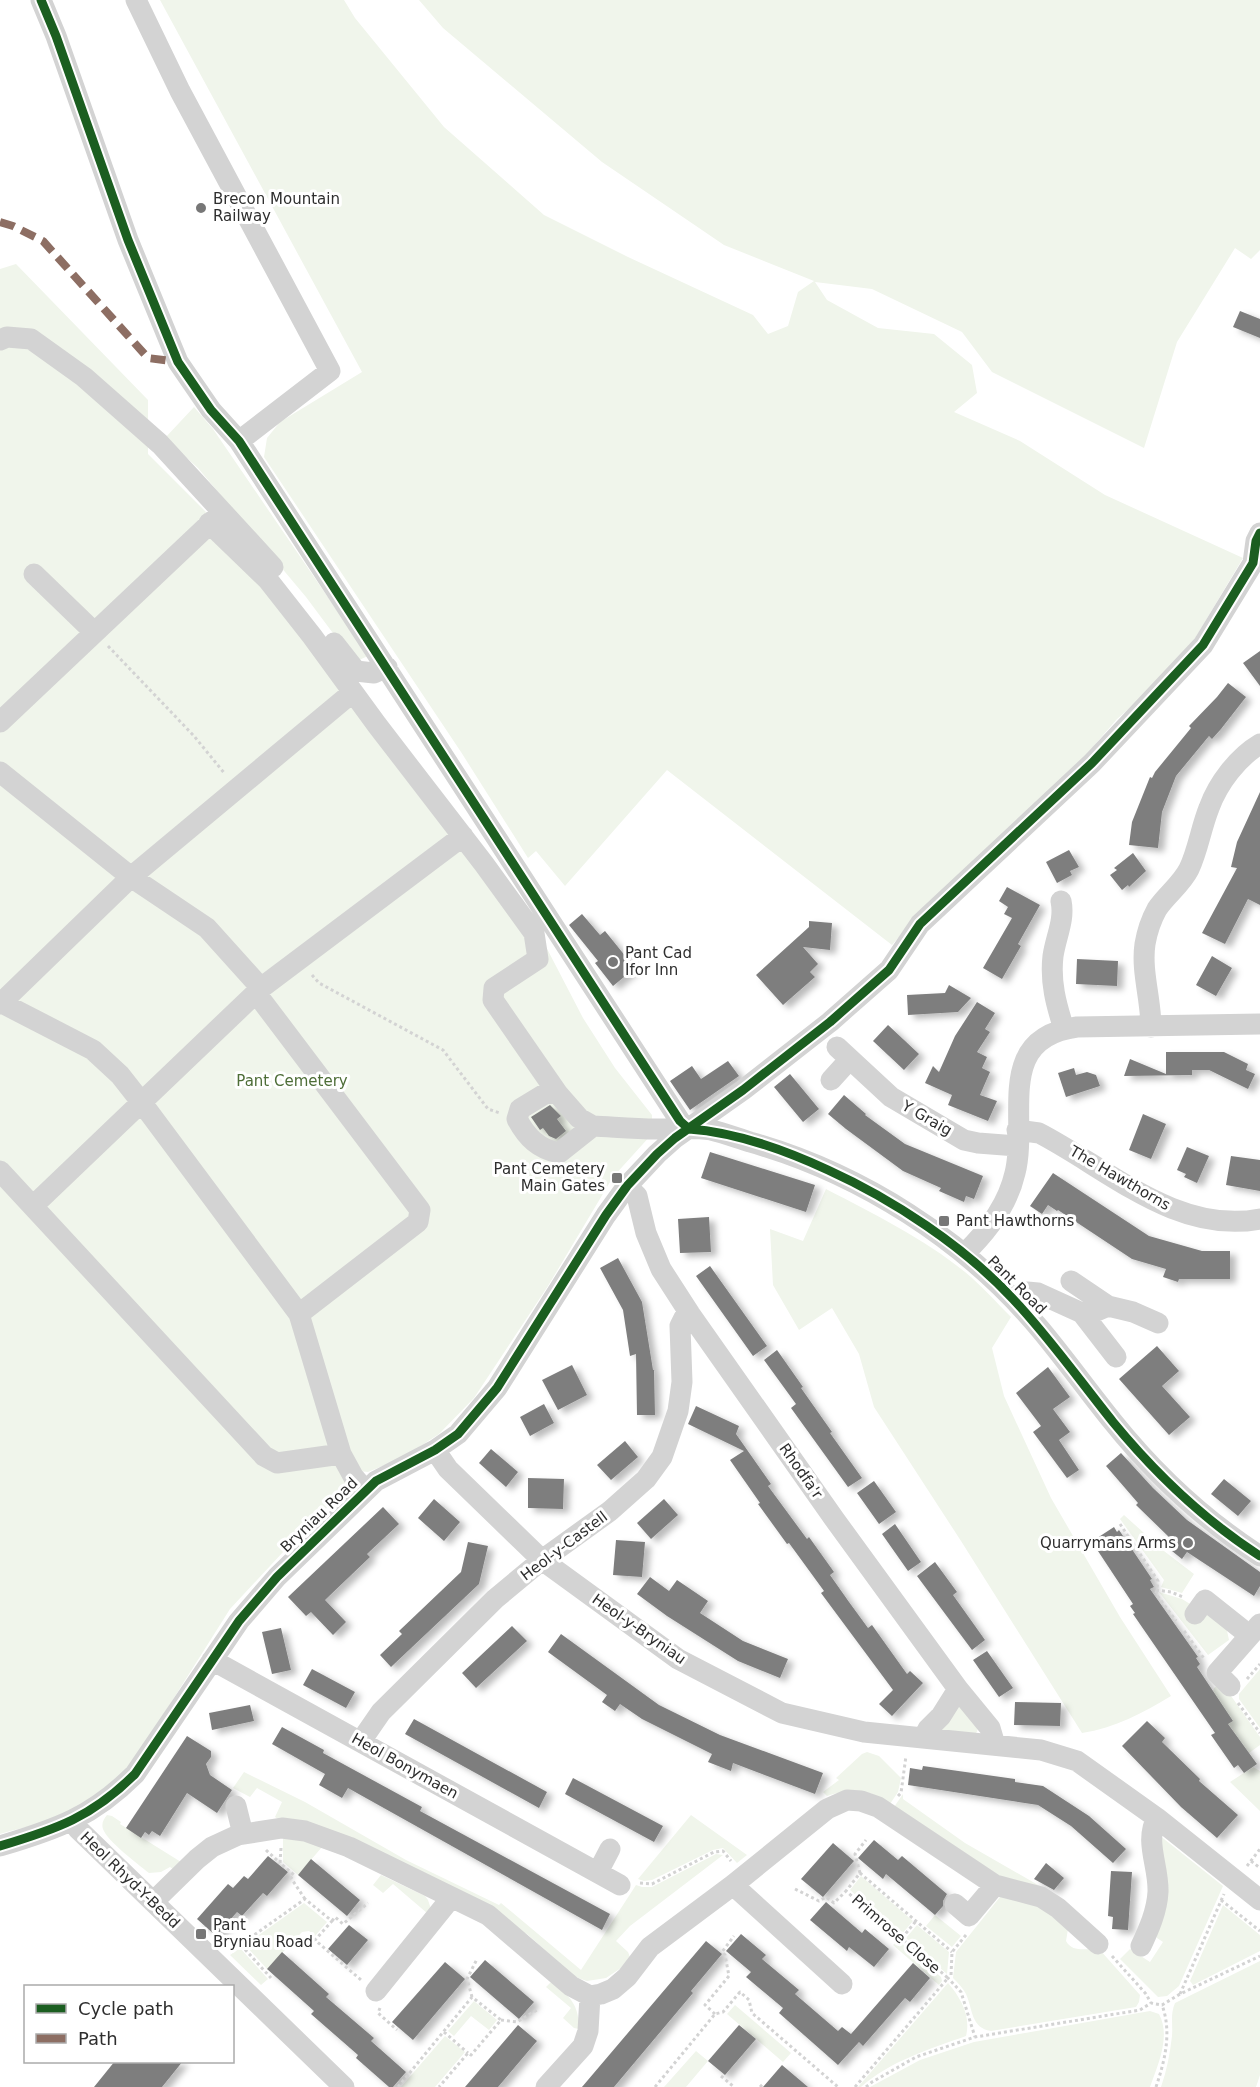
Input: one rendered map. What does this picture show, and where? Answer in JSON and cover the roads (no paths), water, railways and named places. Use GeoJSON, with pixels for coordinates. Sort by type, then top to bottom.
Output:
{"type":"FeatureCollection","features":[{"type":"Feature","properties":{"kind":"street"},"geometry":{"type":"LineString","coordinates":[[41,0],[56,36],[128,240],[178,362],[211,410],[239,441],[674,1111],[689,1129]]}},
{"type":"Feature","properties":{"kind":"street"},"geometry":{"type":"LineString","coordinates":[[136,0],[180,91],[330,371],[239,441]]}},
{"type":"Feature","properties":{"kind":"street"},"geometry":{"type":"LineString","coordinates":[[0,340],[7,337],[31,339],[84,377],[160,444],[268,580],[463,837],[534,933],[538,959],[494,988],[494,1000],[558,1094],[579,1118],[593,1126],[560,1153],[550,1151],[533,1142],[517,1119],[520,1109],[548,1092],[558,1094]]}},
{"type":"Feature","properties":{"kind":"street"},"geometry":{"type":"LineString","coordinates":[[216,517],[282,577],[356,671],[374,674],[387,667]]}},
{"type":"Feature","properties":{"kind":"street"},"geometry":{"type":"LineString","coordinates":[[0,722],[216,517]]}},
{"type":"Feature","properties":{"kind":"street","name":"Bryniau Road"},"geometry":{"type":"LineString","coordinates":[[0,1846],[73,1821],[98,1806],[135,1774],[239,1621],[277,1577],[376,1481],[435,1450],[458,1434],[497,1388],[606,1215],[627,1186],[657,1154],[675,1138],[830,1022],[889,970],[920,924],[1092,763],[1203,645],[1253,563],[1256,541],[1260,533]]}},
{"type":"Feature","properties":{"kind":"street"},"geometry":{"type":"LineString","coordinates":[[34,574],[94,632]]}},
{"type":"Feature","properties":{"kind":"street"},"geometry":{"type":"LineString","coordinates":[[353,692],[131,877],[0,1003],[93,1050],[120,1075],[142,1103],[300,1314],[340,1454],[353,1476],[365,1490]]}},
{"type":"Feature","properties":{"kind":"street"},"geometry":{"type":"LineString","coordinates":[[1151,1027],[1144,962],[1150,924],[1158,908],[1182,881],[1189,869],[1209,805],[1222,783],[1237,763],[1260,744]]}},
{"type":"Feature","properties":{"kind":"street"},"geometry":{"type":"LineString","coordinates":[[0,772],[131,877],[207,928],[259,991],[420,1210],[418,1222],[300,1314]]}},
{"type":"Feature","properties":{"kind":"street"},"geometry":{"type":"LineString","coordinates":[[33,1206],[259,991],[463,837]]}},
{"type":"Feature","properties":{"kind":"street"},"geometry":{"type":"LineString","coordinates":[[1061,901],[1064,913],[1051,976],[1055,1002],[1064,1029]]}},
{"type":"Feature","properties":{"kind":"street"},"geometry":{"type":"LineString","coordinates":[[964,1254],[1001,1208],[1010,1191],[1016,1170],[1019,1081],[1029,1052],[1038,1042],[1050,1034],[1077,1027],[1260,1024]]}},
{"type":"Feature","properties":{"kind":"street","name":"Y Graig"},"geometry":{"type":"LineString","coordinates":[[831,1080],[844,1053],[891,1097],[964,1140],[978,1143],[1017,1138]]}},
{"type":"Feature","properties":{"kind":"street","name":"Pant Road"},"geometry":{"type":"LineString","coordinates":[[593,1126],[711,1130],[811,1162],[888,1200],[964,1254],[1012,1297],[1114,1424],[1148,1461],[1193,1506],[1238,1542],[1260,1556]]}},
{"type":"Feature","properties":{"kind":"street","name":"The Hawthorns"},"geometry":{"type":"LineString","coordinates":[[1017,1138],[1038,1133],[1047,1137],[1174,1210],[1203,1218],[1228,1221],[1260,1219]]}},
{"type":"Feature","properties":{"kind":"street"},"geometry":{"type":"LineString","coordinates":[[0,1171],[264,1456],[277,1463],[340,1454]]}},
{"type":"Feature","properties":{"kind":"street","name":"Rhodfa'r"},"geometry":{"type":"LineString","coordinates":[[627,1186],[637,1196],[646,1233],[661,1269],[690,1314],[835,1520],[958,1689],[990,1728],[995,1744]]}},
{"type":"Feature","properties":{"kind":"street"},"geometry":{"type":"LineString","coordinates":[[1071,1281],[1108,1306],[1133,1312],[1158,1323]]}},
{"type":"Feature","properties":{"kind":"street"},"geometry":{"type":"LineString","coordinates":[[1012,1297],[1028,1292],[1038,1293],[1082,1312],[1094,1312],[1108,1306]]}},
{"type":"Feature","properties":{"kind":"street"},"geometry":{"type":"LineString","coordinates":[[1082,1312],[1116,1357]]}},
{"type":"Feature","properties":{"kind":"street","name":"Heol-y-Castell"},"geometry":{"type":"LineString","coordinates":[[361,1742],[381,1712],[495,1599],[542,1560],[610,1511],[646,1479],[662,1457],[678,1411],[682,1382],[680,1326],[684,1318],[690,1314]]}},
{"type":"Feature","properties":{"kind":"street","name":"Heol-y-Bryniau"},"geometry":{"type":"LineString","coordinates":[[435,1450],[448,1469],[542,1560],[678,1659],[782,1713],[864,1732],[1041,1750],[1077,1761],[1157,1818],[1260,1899]]}},
{"type":"Feature","properties":{"kind":"street"},"geometry":{"type":"LineString","coordinates":[[1195,1614],[1205,1600],[1255,1629],[1217,1673],[1230,1686]]}},
{"type":"Feature","properties":{"kind":"street","name":"Heol Bonymaen"},"geometry":{"type":"LineString","coordinates":[[212,1660],[620,1885]]}},
{"type":"Feature","properties":{"kind":"street"},"geometry":{"type":"LineString","coordinates":[[916,1736],[941,1716],[958,1689]]}},
{"type":"Feature","properties":{"kind":"street"},"geometry":{"type":"LineString","coordinates":[[153,1902],[212,1847],[243,1834],[282,1828],[305,1830],[349,1847],[488,1915],[571,1986],[590,1996],[613,1989],[627,1977],[650,1947],[739,1881],[827,1809],[847,1800],[878,1807],[994,1885],[1041,1897],[1058,1908],[1086,1939]]}},
{"type":"Feature","properties":{"kind":"street"},"geometry":{"type":"LineString","coordinates":[[236,1806],[243,1834]]}},
{"type":"Feature","properties":{"kind":"street"},"geometry":{"type":"LineString","coordinates":[[1141,1946],[1154,1917],[1158,1891],[1151,1839],[1152,1827],[1157,1818]]}},
{"type":"Feature","properties":{"kind":"street","name":"Heol Rhyd-Y-Bedd"},"geometry":{"type":"LineString","coordinates":[[73,1821],[78,1829],[344,2087]]}},
{"type":"Feature","properties":{"kind":"street"},"geometry":{"type":"LineString","coordinates":[[598,1872],[610,1849]]}},
{"type":"Feature","properties":{"kind":"street"},"geometry":{"type":"LineString","coordinates":[[739,1881],[842,1984]]}},
{"type":"Feature","properties":{"kind":"street"},"geometry":{"type":"LineString","coordinates":[[955,1904],[969,1916],[994,1885]]}},
{"type":"Feature","properties":{"kind":"street"},"geometry":{"type":"LineString","coordinates":[[372,1994],[451,1898]]}},
{"type":"Feature","properties":{"kind":"street"},"geometry":{"type":"LineString","coordinates":[[546,2087],[583,2046],[588,2031],[590,1996]]}},
{"type":"Feature","properties":{"kind":"place","name":"Brecon Mountain Railway"},"geometry":{"type":"Point","coordinates":[201,208]}},
{"type":"Feature","properties":{"kind":"place","name":"Pant Cad Ifor Inn"},"geometry":{"type":"Point","coordinates":[613,962]}},
{"type":"Feature","properties":{"kind":"place","name":"Pant Cemetery Main Gates"},"geometry":{"type":"Point","coordinates":[617,1178]}},
{"type":"Feature","properties":{"kind":"place","name":"Pant Hawthorns"},"geometry":{"type":"Point","coordinates":[944,1221]}},
{"type":"Feature","properties":{"kind":"place","name":"Quarrymans Arms"},"geometry":{"type":"Point","coordinates":[1188,1543]}},
{"type":"Feature","properties":{"kind":"place","name":"Pant Bryniau Road"},"geometry":{"type":"Point","coordinates":[201,1934]}},
{"type":"Feature","properties":{"kind":"park label","name":"Pant Cemetery"},"geometry":{"type":"Point","coordinates":[292,1081]}}]}
